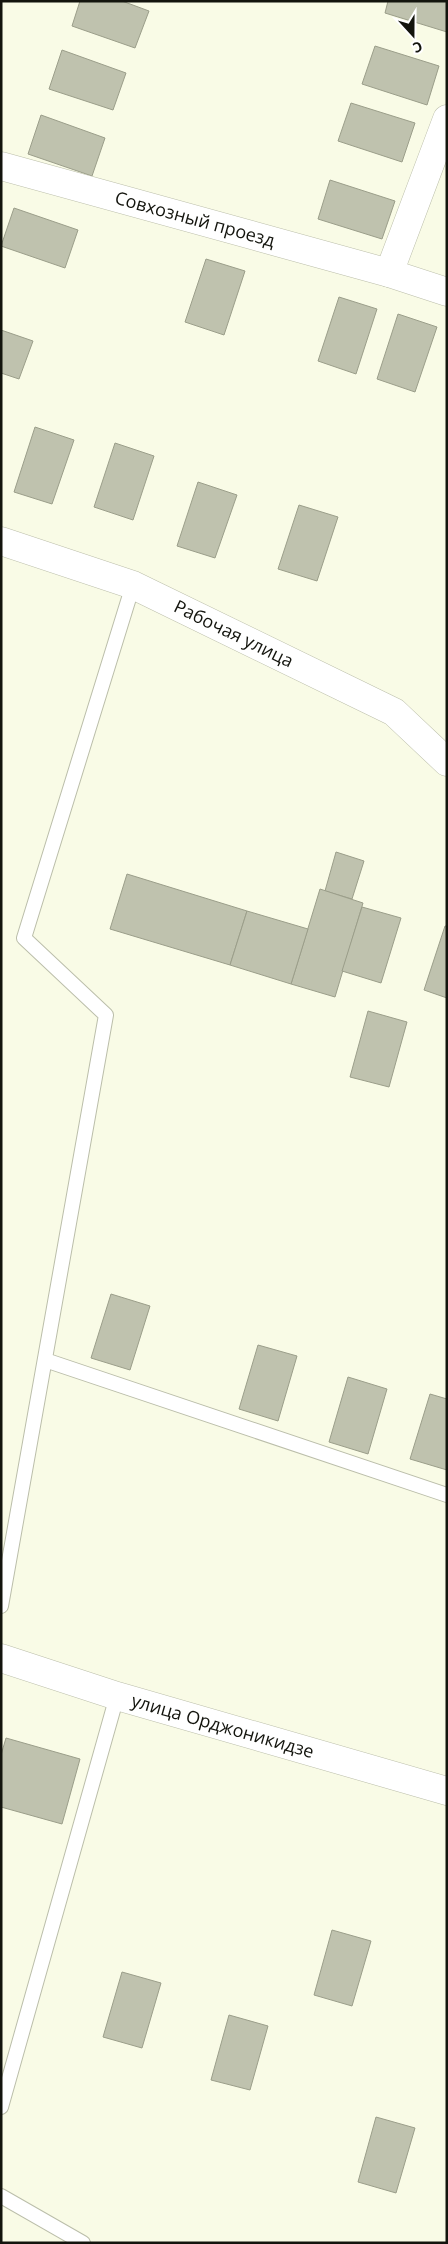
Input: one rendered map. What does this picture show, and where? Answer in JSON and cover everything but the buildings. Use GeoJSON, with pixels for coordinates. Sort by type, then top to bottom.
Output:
{"type":"FeatureCollection","features":[{"type":"Feature","properties":{"kind":"street"},"geometry":{"type":"LineString","coordinates":[[390,273],[447,119]]}},
{"type":"Feature","properties":{"kind":"street","name":"Совхозный проезд"},"geometry":{"type":"LineString","coordinates":[[1,166],[390,273],[447,292]]}},
{"type":"Feature","properties":{"kind":"street","name":"Рабочая улица"},"geometry":{"type":"LineString","coordinates":[[1,541],[133,585],[394,712],[447,762]]}},
{"type":"Feature","properties":{"kind":"street","name":"улица Орджоникидзе"},"geometry":{"type":"LineString","coordinates":[[1,1658],[117,1696],[447,1791]]}},
{"type":"Feature","properties":{"kind":"lane"},"geometry":{"type":"LineString","coordinates":[[1,1606],[106,1015],[24,938],[133,585]]}},
{"type":"Feature","properties":{"kind":"lane"},"geometry":{"type":"LineString","coordinates":[[45,1360],[447,1495]]}},
{"type":"Feature","properties":{"kind":"lane"},"geometry":{"type":"LineString","coordinates":[[1,2107],[117,1696]]}},
{"type":"Feature","properties":{"kind":"lane"},"geometry":{"type":"LineString","coordinates":[[1,2196],[83,2243]]}}]}
